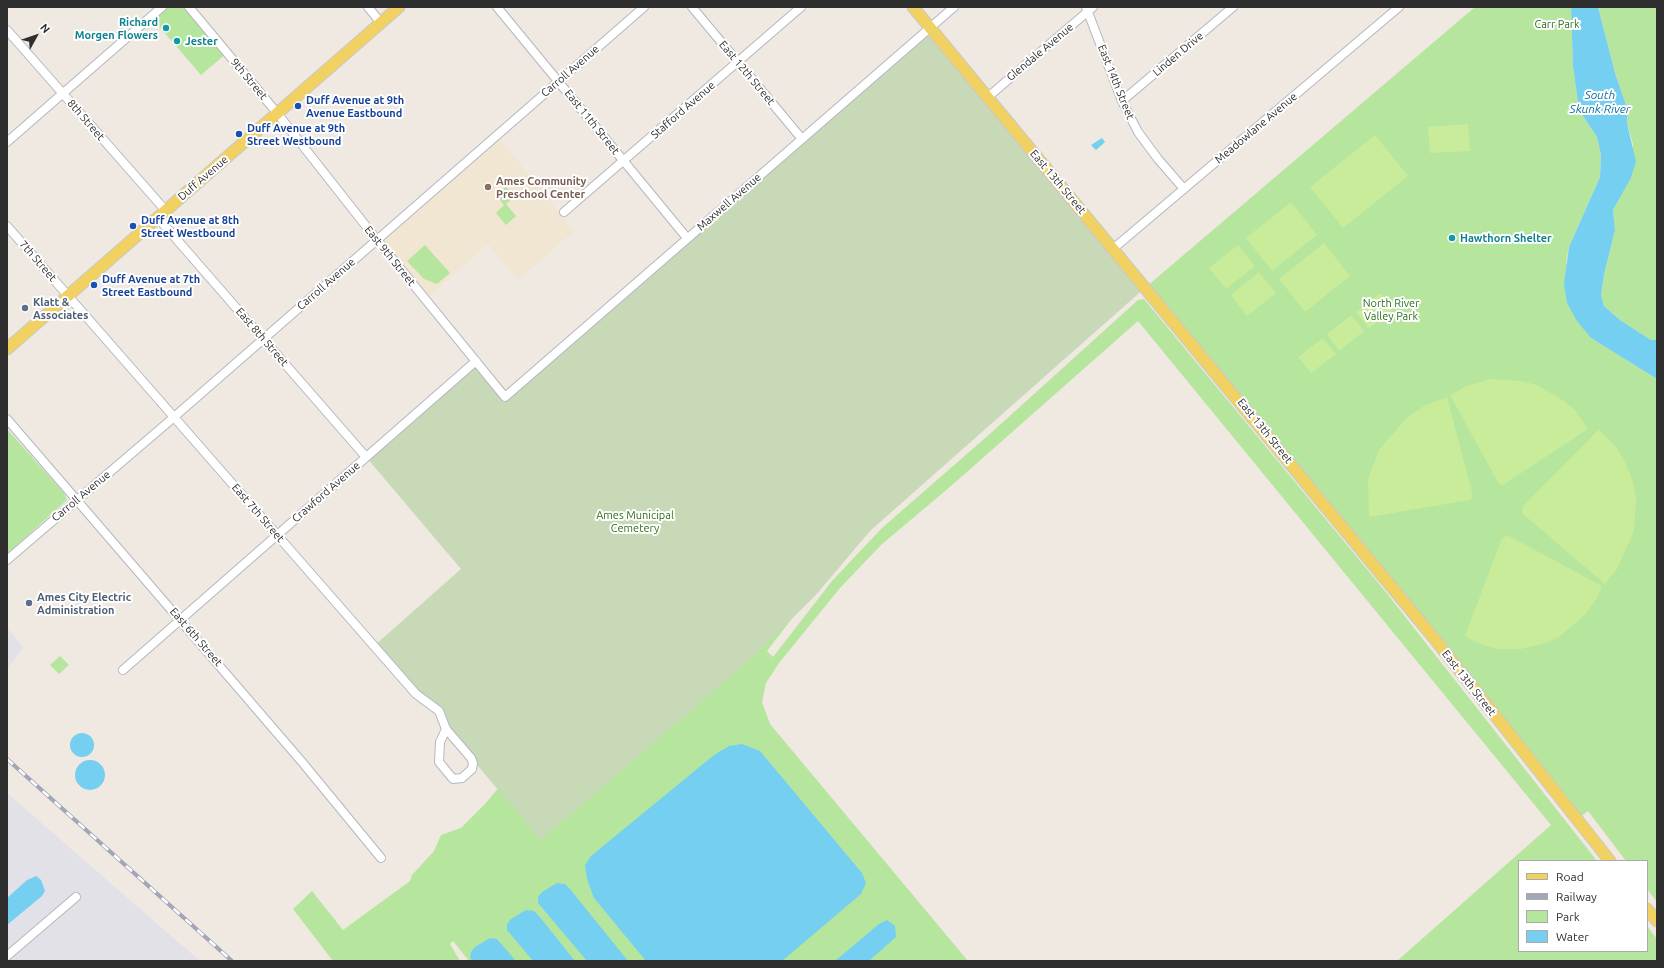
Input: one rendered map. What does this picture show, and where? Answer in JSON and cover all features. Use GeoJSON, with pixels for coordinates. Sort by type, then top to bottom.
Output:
{"type":"FeatureCollection","features":[{"type":"Feature","properties":{"kind":"main road","name":"Duff Avenue"},"geometry":{"type":"LineString","coordinates":[[7,349],[399,7]]}},
{"type":"Feature","properties":{"kind":"main road","name":"East 13th Street"},"geometry":{"type":"LineString","coordinates":[[913,7],[1114,248],[1433,637],[1609,860]]}},
{"type":"Feature","properties":{"kind":"street"},"geometry":{"type":"LineString","coordinates":[[7,142],[162,7]]}},
{"type":"Feature","properties":{"kind":"street","name":"9th Street"},"geometry":{"type":"LineString","coordinates":[[189,7],[278,113]]}},
{"type":"Feature","properties":{"kind":"street"},"geometry":{"type":"LineString","coordinates":[[368,7],[381,23]]}},
{"type":"Feature","properties":{"kind":"street","name":"East 11th Street"},"geometry":{"type":"LineString","coordinates":[[497,7],[687,238]]}},
{"type":"Feature","properties":{"kind":"street","name":"Carroll Avenue"},"geometry":{"type":"LineString","coordinates":[[7,560],[77,498],[174,417],[644,7]]}},
{"type":"Feature","properties":{"kind":"street","name":"East 12th Street"},"geometry":{"type":"LineString","coordinates":[[692,7],[802,139]]}},
{"type":"Feature","properties":{"kind":"street","name":"Stafford Avenue"},"geometry":{"type":"LineString","coordinates":[[564,212],[801,7]]}},
{"type":"Feature","properties":{"kind":"street","name":"Maxwell Avenue"},"geometry":{"type":"LineString","coordinates":[[505,397],[954,7]]}},
{"type":"Feature","properties":{"kind":"street","name":"Linden Drive"},"geometry":{"type":"LineString","coordinates":[[1122,101],[1233,7]]}},
{"type":"Feature","properties":{"kind":"street","name":"Meadowlane Avenue"},"geometry":{"type":"LineString","coordinates":[[1114,248],[1399,7]]}},
{"type":"Feature","properties":{"kind":"street","name":"East 14th Street"},"geometry":{"type":"LineString","coordinates":[[1089,8],[1122,101],[1138,132],[1158,159],[1184,189]]}},
{"type":"Feature","properties":{"kind":"street","name":"Glendale Avenue"},"geometry":{"type":"LineString","coordinates":[[988,97],[1089,8]]}},
{"type":"Feature","properties":{"kind":"street","name":"8th Street"},"geometry":{"type":"LineString","coordinates":[[7,30],[63,93],[162,214]]}},
{"type":"Feature","properties":{"kind":"street","name":"East 9th Street"},"geometry":{"type":"LineString","coordinates":[[278,113],[377,240],[505,397]]}},
{"type":"Feature","properties":{"kind":"street","name":"East 8th Street"},"geometry":{"type":"LineString","coordinates":[[162,214],[263,339],[366,457]]}},
{"type":"Feature","properties":{"kind":"street","name":"7th Street"},"geometry":{"type":"LineString","coordinates":[[7,226],[68,296]]}},
{"type":"Feature","properties":{"kind":"street","name":"East 7th Street"},"geometry":{"type":"LineString","coordinates":[[68,296],[416,694],[433,705],[439,711],[446,729],[471,758],[473,764],[472,769],[462,778],[453,778],[439,762],[440,742],[446,729]]}},
{"type":"Feature","properties":{"kind":"street","name":"Crawford Avenue"},"geometry":{"type":"LineString","coordinates":[[123,670],[476,361]]}},
{"type":"Feature","properties":{"kind":"street","name":"East 6th Street"},"geometry":{"type":"LineString","coordinates":[[7,419],[181,619],[381,858]]}},
{"type":"Feature","properties":{"kind":"street"},"geometry":{"type":"LineString","coordinates":[[7,956],[76,897]]}},
{"type":"Feature","properties":{"kind":"shaded area","name":"Ames Community Preschool Center"},"geometry":{"type":"Polygon","coordinates":[[[497,135],[574,231],[518,280],[488,244],[425,300],[375,241],[497,135]]]}},
{"type":"Feature","properties":{"kind":"shaded area"},"geometry":{"type":"Polygon","coordinates":[[[7,628],[23,647],[7,670],[7,628]]]}},
{"type":"Feature","properties":{"kind":"shaded area"},"geometry":{"type":"Polygon","coordinates":[[[7,793],[200,961],[7,961],[7,793]]]}},
{"type":"Feature","properties":{"kind":"green space"},"geometry":{"type":"Polygon","coordinates":[[[162,7],[189,7],[227,53],[201,75],[151,17],[162,7]]]}},
{"type":"Feature","properties":{"kind":"green space","name":"North River Valley Park"},"geometry":{"type":"Polygon","coordinates":[[[1475,7],[1571,7],[1573,66],[1579,110],[1597,137],[1601,155],[1600,177],[1569,247],[1566,262],[1591,338],[1657,379],[1657,902],[1648,890],[1648,860],[1625,860],[1588,811],[1577,820],[1146,287],[1475,7]]]}},
{"type":"Feature","properties":{"kind":"green space"},"geometry":{"type":"Polygon","coordinates":[[[1598,7],[1657,7],[1657,340],[1651,340],[1620,320],[1604,306],[1601,295],[1604,275],[1615,230],[1613,210],[1630,180],[1633,144],[1627,123],[1627,108],[1615,73],[1598,7]]]}},
{"type":"Feature","properties":{"kind":"green space","name":"Ames Municipal Cemetery"},"geometry":{"type":"Polygon","coordinates":[[[930,27],[1146,287],[870,531],[815,596],[752,658],[541,840],[471,758],[443,720],[374,646],[461,569],[366,457],[476,361],[505,397],[930,27]]]}},
{"type":"Feature","properties":{"kind":"green space"},"geometry":{"type":"Polygon","coordinates":[[[1468,124],[1470,151],[1430,153],[1428,127],[1468,124]]]}},
{"type":"Feature","properties":{"kind":"green space"},"geometry":{"type":"Polygon","coordinates":[[[1375,135],[1408,176],[1343,228],[1310,187],[1375,135]]]}},
{"type":"Feature","properties":{"kind":"green space"},"geometry":{"type":"Polygon","coordinates":[[[506,187],[514,197],[506,204],[516,216],[506,225],[496,213],[504,205],[496,195],[506,187]]]}},
{"type":"Feature","properties":{"kind":"green space"},"geometry":{"type":"Polygon","coordinates":[[[1291,202],[1317,235],[1272,271],[1246,238],[1291,202]]]}},
{"type":"Feature","properties":{"kind":"green space"},"geometry":{"type":"Polygon","coordinates":[[[1324,243],[1350,276],[1305,312],[1279,279],[1324,243]]]}},
{"type":"Feature","properties":{"kind":"green space"},"geometry":{"type":"Polygon","coordinates":[[[425,245],[450,273],[437,284],[424,279],[407,261],[425,245]]]}},
{"type":"Feature","properties":{"kind":"green space"},"geometry":{"type":"Polygon","coordinates":[[[1238,245],[1255,266],[1226,289],[1209,268],[1238,245]]]}},
{"type":"Feature","properties":{"kind":"green space"},"geometry":{"type":"Polygon","coordinates":[[[1259,272],[1276,293],[1247,316],[1231,295],[1259,272]]]}},
{"type":"Feature","properties":{"kind":"green space"},"geometry":{"type":"Polygon","coordinates":[[[1381,293],[1394,309],[1369,328],[1356,312],[1381,293]]]}},
{"type":"Feature","properties":{"kind":"green space"},"geometry":{"type":"Polygon","coordinates":[[[1144,299],[1385,591],[1596,860],[1518,860],[1518,952],[1648,952],[1648,927],[1657,939],[1657,961],[1397,961],[1551,825],[1138,321],[951,486],[881,545],[840,588],[779,663],[766,683],[762,702],[770,724],[968,961],[469,961],[453,941],[450,944],[460,961],[333,961],[293,909],[312,891],[343,930],[410,881],[412,875],[434,851],[441,835],[461,828],[485,804],[504,781],[831,568],[767,651],[773,657],[832,581],[882,528],[992,432],[1138,300],[1144,299]]]}},
{"type":"Feature","properties":{"kind":"green space"},"geometry":{"type":"Polygon","coordinates":[[[1351,315],[1364,331],[1339,351],[1327,334],[1351,315]]]}},
{"type":"Feature","properties":{"kind":"green space"},"geometry":{"type":"Polygon","coordinates":[[[1323,338],[1336,354],[1311,373],[1298,357],[1323,338]]]}},
{"type":"Feature","properties":{"kind":"green space"},"geometry":{"type":"Polygon","coordinates":[[[1491,379],[1521,381],[1537,385],[1564,401],[1575,410],[1588,429],[1503,485],[1499,484],[1450,395],[1467,386],[1491,379]]]}},
{"type":"Feature","properties":{"kind":"green space"},"geometry":{"type":"Polygon","coordinates":[[[1447,397],[1473,496],[1470,500],[1369,517],[1368,479],[1379,450],[1401,424],[1412,414],[1424,406],[1447,397]]]}},
{"type":"Feature","properties":{"kind":"green space"},"geometry":{"type":"Polygon","coordinates":[[[7,429],[64,493],[67,500],[7,554],[7,429]]]}},
{"type":"Feature","properties":{"kind":"green space"},"geometry":{"type":"Polygon","coordinates":[[[1599,429],[1616,447],[1625,462],[1632,479],[1636,497],[1634,531],[1617,569],[1605,584],[1522,513],[1522,507],[1599,429]]]}},
{"type":"Feature","properties":{"kind":"green space"},"geometry":{"type":"Polygon","coordinates":[[[1507,535],[1602,586],[1597,598],[1585,615],[1559,637],[1543,644],[1521,649],[1497,649],[1478,643],[1465,636],[1502,538],[1507,535]]]}},
{"type":"Feature","properties":{"kind":"green space"},"geometry":{"type":"Polygon","coordinates":[[[60,656],[69,665],[59,674],[50,665],[60,656]]]}},
{"type":"Feature","properties":{"kind":"water","name":"South Skunk River"},"geometry":{"type":"Polygon","coordinates":[[[1571,7],[1598,7],[1615,73],[1627,108],[1627,123],[1636,162],[1630,180],[1613,210],[1615,230],[1604,275],[1601,295],[1604,306],[1620,320],[1651,340],[1657,340],[1657,379],[1591,338],[1577,321],[1567,303],[1564,284],[1569,247],[1600,177],[1601,155],[1597,137],[1579,110],[1573,66],[1571,7]]]}},
{"type":"Feature","properties":{"kind":"water"},"geometry":{"type":"Polygon","coordinates":[[[1102,138],[1105,142],[1096,150],[1091,145],[1102,138]]]}},
{"type":"Feature","properties":{"kind":"water"},"geometry":{"type":"Polygon","coordinates":[[[82,733],[91,736],[94,745],[91,754],[82,757],[73,754],[70,745],[73,736],[82,733]]]}},
{"type":"Feature","properties":{"kind":"water"},"geometry":{"type":"Polygon","coordinates":[[[742,744],[760,751],[862,873],[866,883],[861,894],[782,961],[646,961],[594,898],[587,879],[585,865],[591,856],[714,755],[729,746],[742,744]]]}},
{"type":"Feature","properties":{"kind":"water"},"geometry":{"type":"Polygon","coordinates":[[[90,760],[96,761],[104,769],[104,781],[96,789],[90,790],[84,789],[76,781],[75,775],[76,769],[84,761],[90,760]]]}},
{"type":"Feature","properties":{"kind":"water"},"geometry":{"type":"Polygon","coordinates":[[[36,876],[41,880],[45,891],[42,896],[7,925],[7,898],[27,880],[36,876]]]}},
{"type":"Feature","properties":{"kind":"water"},"geometry":{"type":"Polygon","coordinates":[[[557,883],[565,884],[570,889],[628,961],[587,961],[538,903],[538,897],[542,892],[557,883]]]}},
{"type":"Feature","properties":{"kind":"water"},"geometry":{"type":"Polygon","coordinates":[[[526,910],[534,911],[539,916],[575,961],[533,961],[507,930],[507,924],[511,919],[526,910]]]}},
{"type":"Feature","properties":{"kind":"water"},"geometry":{"type":"Polygon","coordinates":[[[887,920],[895,926],[896,937],[869,961],[835,961],[879,924],[887,920]]]}},
{"type":"Feature","properties":{"kind":"water"},"geometry":{"type":"Polygon","coordinates":[[[490,938],[497,939],[516,961],[473,961],[470,958],[471,952],[475,947],[490,938]]]}},
{"type":"Feature","properties":{"kind":"railway"},"geometry":{"type":"LineString","coordinates":[[7,759],[232,961]]}},
{"type":"Feature","properties":{"kind":"place","name":"Richard Morgen Flowers"},"geometry":{"type":"Point","coordinates":[166,28]}},
{"type":"Feature","properties":{"kind":"place","name":"Jester"},"geometry":{"type":"Point","coordinates":[177,41]}},
{"type":"Feature","properties":{"kind":"place","name":"Duff Avenue at 9th Avenue Eastbound"},"geometry":{"type":"Point","coordinates":[298,106]}},
{"type":"Feature","properties":{"kind":"place","name":"Duff Avenue at 9th Street Westbound"},"geometry":{"type":"Point","coordinates":[239,134]}},
{"type":"Feature","properties":{"kind":"place","name":"Ames Community Preschool Center"},"geometry":{"type":"Point","coordinates":[488,187]}},
{"type":"Feature","properties":{"kind":"place","name":"Duff Avenue at 8th Street Westbound"},"geometry":{"type":"Point","coordinates":[133,226]}},
{"type":"Feature","properties":{"kind":"place","name":"Hawthorn Shelter"},"geometry":{"type":"Point","coordinates":[1452,238]}},
{"type":"Feature","properties":{"kind":"place","name":"Duff Avenue at 7th Street Eastbound"},"geometry":{"type":"Point","coordinates":[94,285]}},
{"type":"Feature","properties":{"kind":"place","name":"Klatt & Associates"},"geometry":{"type":"Point","coordinates":[25,308]}},
{"type":"Feature","properties":{"kind":"place","name":"Ames City Electric Administration"},"geometry":{"type":"Point","coordinates":[29,603]}},
{"type":"Feature","properties":{"kind":"park label","name":"Carr Park"},"geometry":{"type":"Point","coordinates":[1557,24]}}]}
